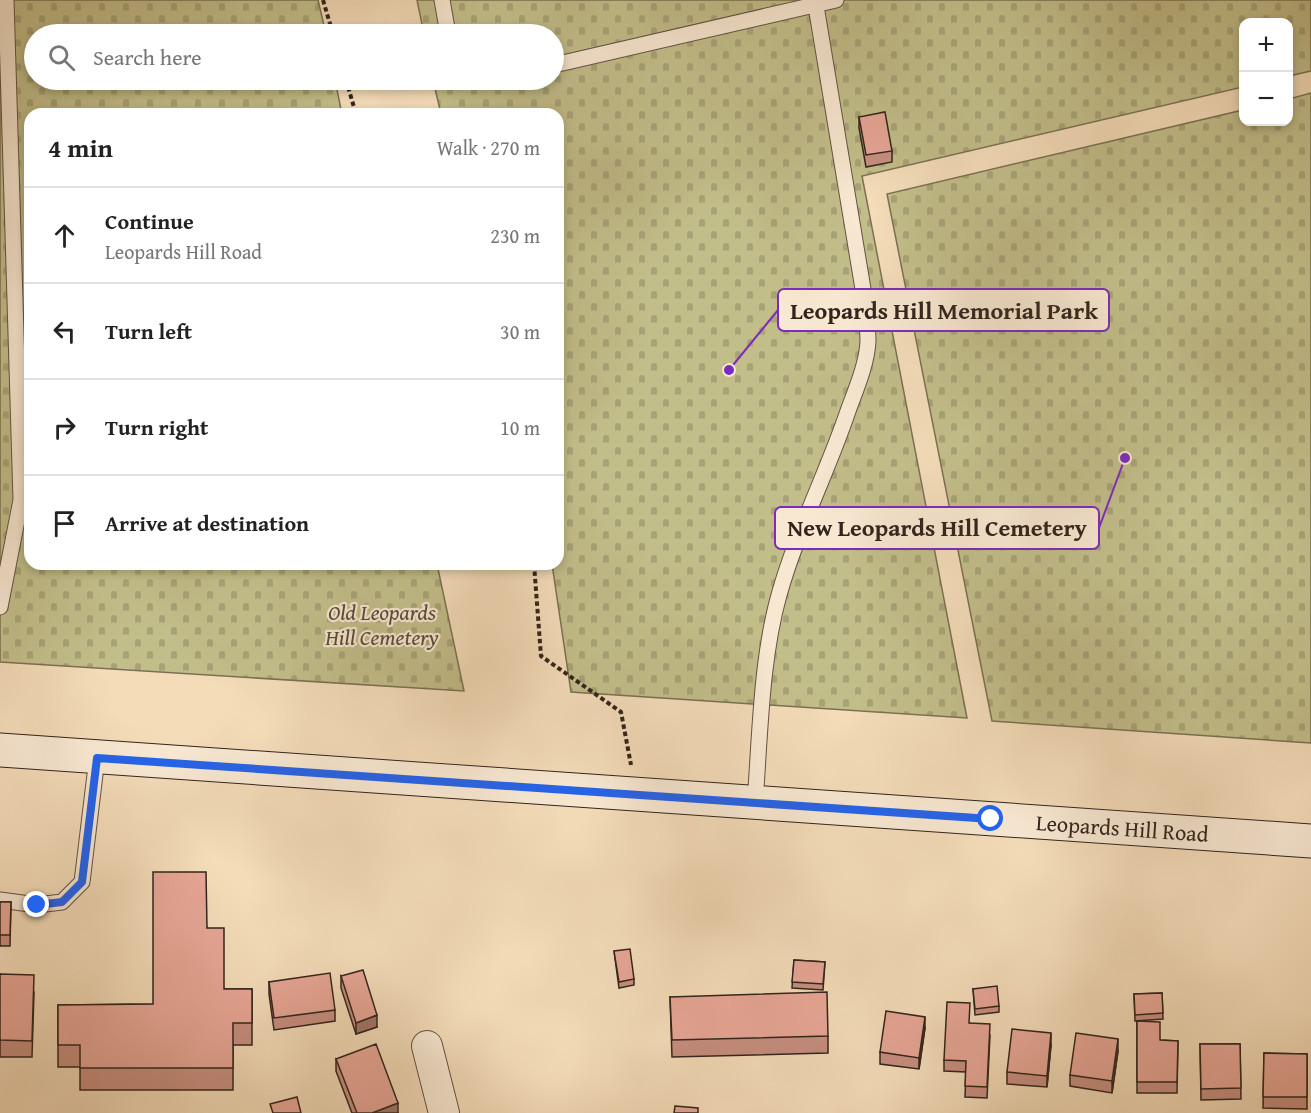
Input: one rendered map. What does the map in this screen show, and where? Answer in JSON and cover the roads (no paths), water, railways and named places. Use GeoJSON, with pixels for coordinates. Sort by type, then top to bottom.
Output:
{"type":"FeatureCollection","features":[{"type":"Feature","properties":{"kind":"main road","name":"Leopards Hill Road"},"geometry":{"type":"LineString","coordinates":[[0,750],[1311,841]]}},
{"type":"Feature","properties":{"kind":"street"},"geometry":{"type":"LineString","coordinates":[[428,1046],[444,1113]]}},
{"type":"Feature","properties":{"kind":"lane"},"geometry":{"type":"LineString","coordinates":[[0,607],[21,500],[6,0]]}},
{"type":"Feature","properties":{"kind":"lane"},"geometry":{"type":"LineString","coordinates":[[442,0],[446,24]]}},
{"type":"Feature","properties":{"kind":"lane"},"geometry":{"type":"LineString","coordinates":[[564,63],[836,0]]}},
{"type":"Feature","properties":{"kind":"lane"},"geometry":{"type":"LineString","coordinates":[[755,803],[763,694],[779,596],[798,537],[842,429],[861,373],[868,341],[864,295],[815,3]]}},
{"type":"Feature","properties":{"kind":"lane"},"geometry":{"type":"LineString","coordinates":[[0,900],[37,905],[62,902],[82,882],[97,758]]}},
{"type":"Feature","properties":{"kind":"place","name":"Leopards Hill Memorial Park"},"geometry":{"type":"Point","coordinates":[729,370]}},
{"type":"Feature","properties":{"kind":"place","name":"New Leopards Hill Cemetery"},"geometry":{"type":"Point","coordinates":[1125,458]}},
{"type":"Feature","properties":{"kind":"park label","name":"Old Leopards Hill Cemetery"},"geometry":{"type":"Point","coordinates":[382,624]}}]}
